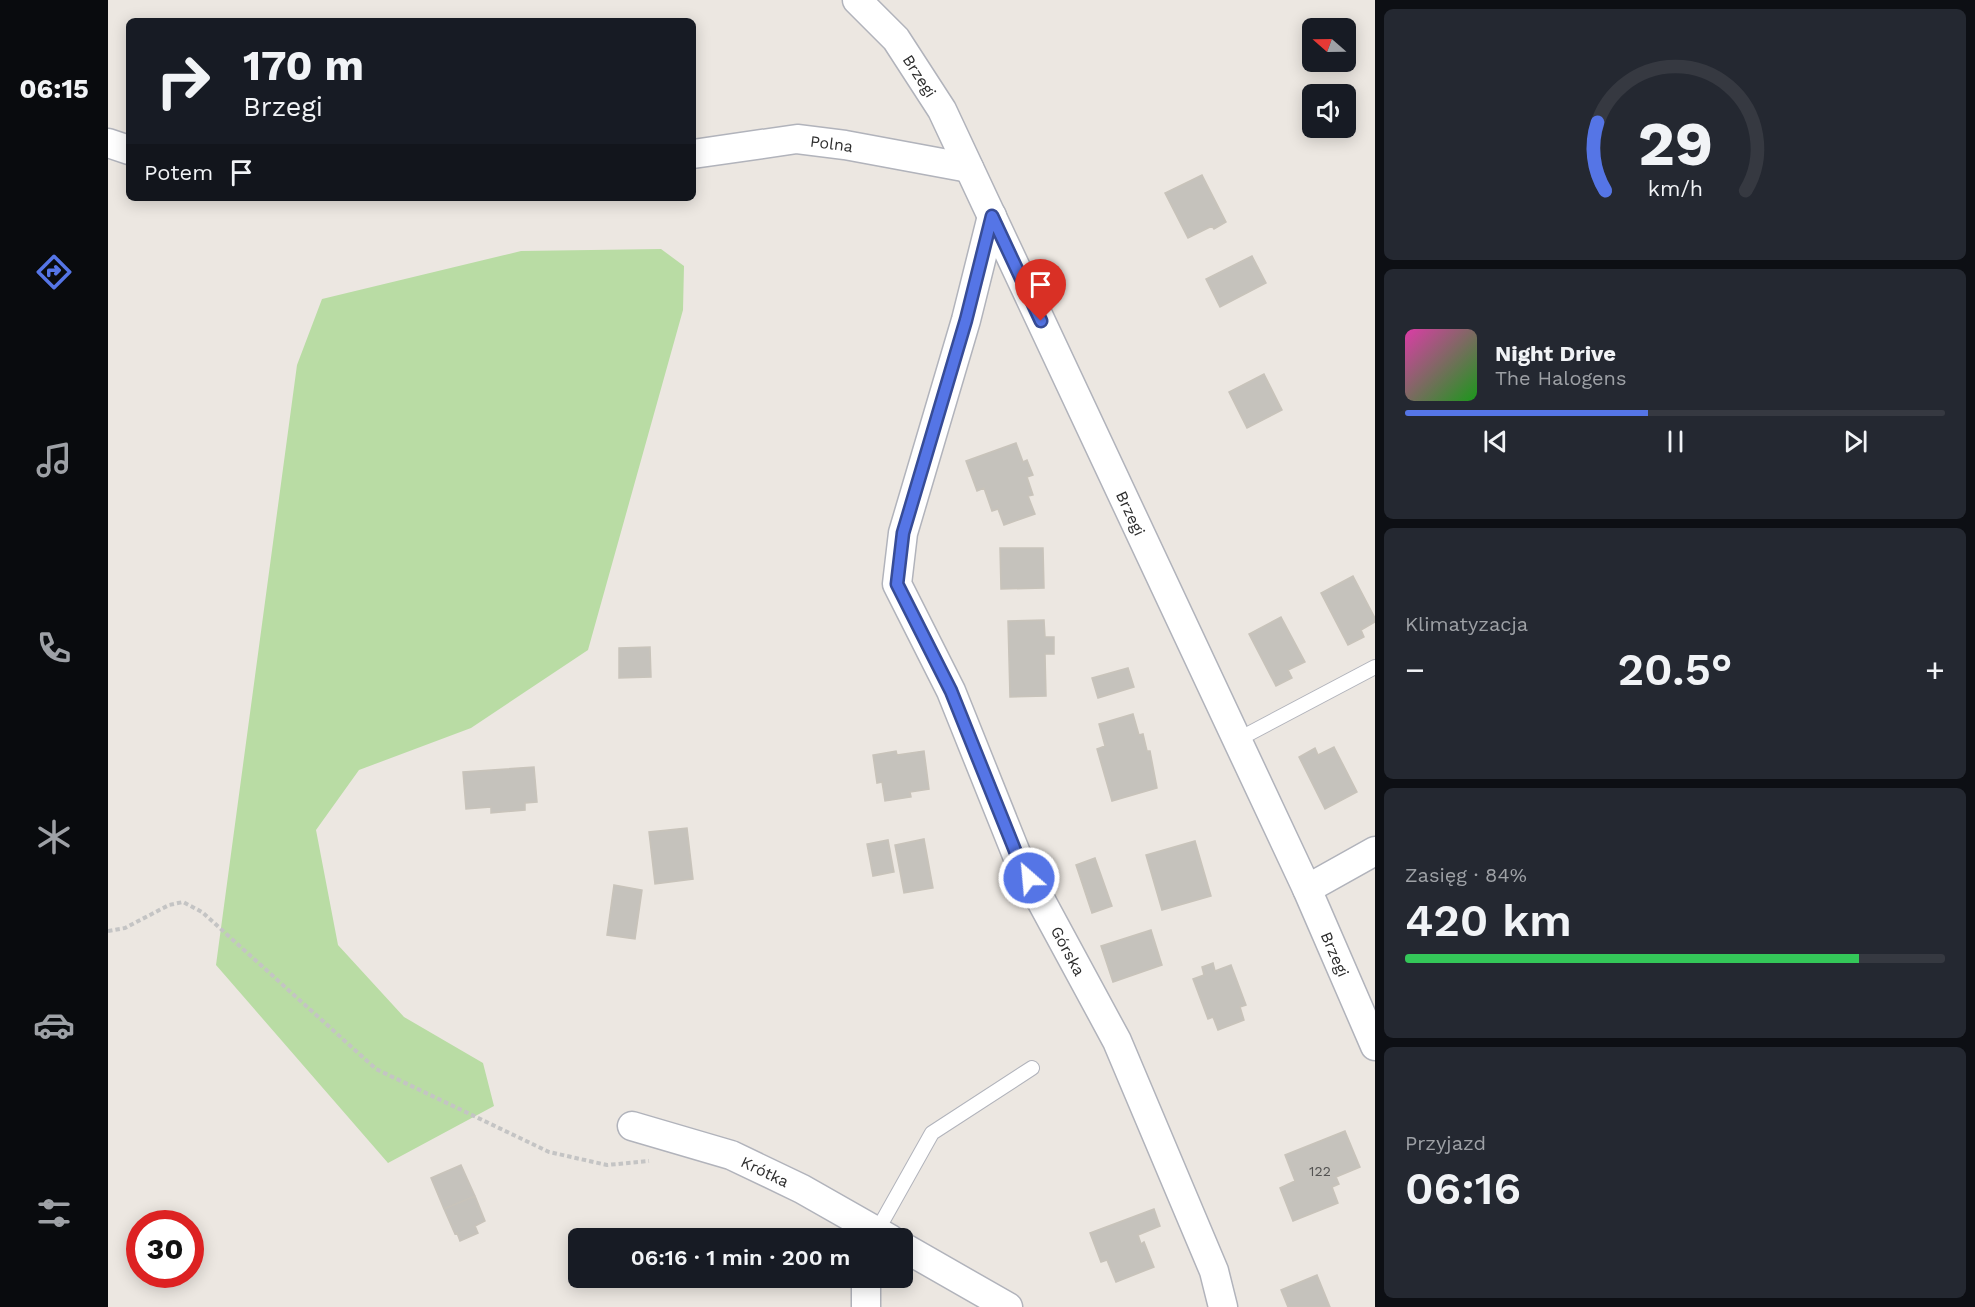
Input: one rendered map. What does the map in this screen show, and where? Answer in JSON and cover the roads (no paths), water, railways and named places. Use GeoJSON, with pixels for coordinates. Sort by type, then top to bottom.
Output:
{"type":"FeatureCollection","features":[{"type":"Feature","properties":{"kind":"street","name":"Brzegi"},"geometry":{"type":"LineString","coordinates":[[857,0],[896,39],[942,110],[1307,888],[1375,1046]]}},
{"type":"Feature","properties":{"kind":"street","name":"Polna"},"geometry":{"type":"LineString","coordinates":[[696,154],[797,139],[845,145],[969,168]]}},
{"type":"Feature","properties":{"kind":"street"},"geometry":{"type":"LineString","coordinates":[[108,143],[126,149]]}},
{"type":"Feature","properties":{"kind":"street","name":"Górska"},"geometry":{"type":"LineString","coordinates":[[992,216],[966,320],[903,533],[897,584],[951,691],[1018,858],[1117,1041],[1214,1271],[1223,1307]]}},
{"type":"Feature","properties":{"kind":"street"},"geometry":{"type":"LineString","coordinates":[[1307,888],[1375,851]]}},
{"type":"Feature","properties":{"kind":"street","name":"Krótka"},"geometry":{"type":"LineString","coordinates":[[632,1126],[731,1155],[802,1189],[870,1228]]}},
{"type":"Feature","properties":{"kind":"street","name":"Krótka"},"geometry":{"type":"LineString","coordinates":[[913,1253],[1008,1307]]}},
{"type":"Feature","properties":{"kind":"street"},"geometry":{"type":"LineString","coordinates":[[866,1288],[866,1307]]}},
{"type":"Feature","properties":{"kind":"lane"},"geometry":{"type":"LineString","coordinates":[[1237,740],[1375,667]]}},
{"type":"Feature","properties":{"kind":"lane"},"geometry":{"type":"LineString","coordinates":[[894,1228],[933,1133],[1032,1068]]}}]}
